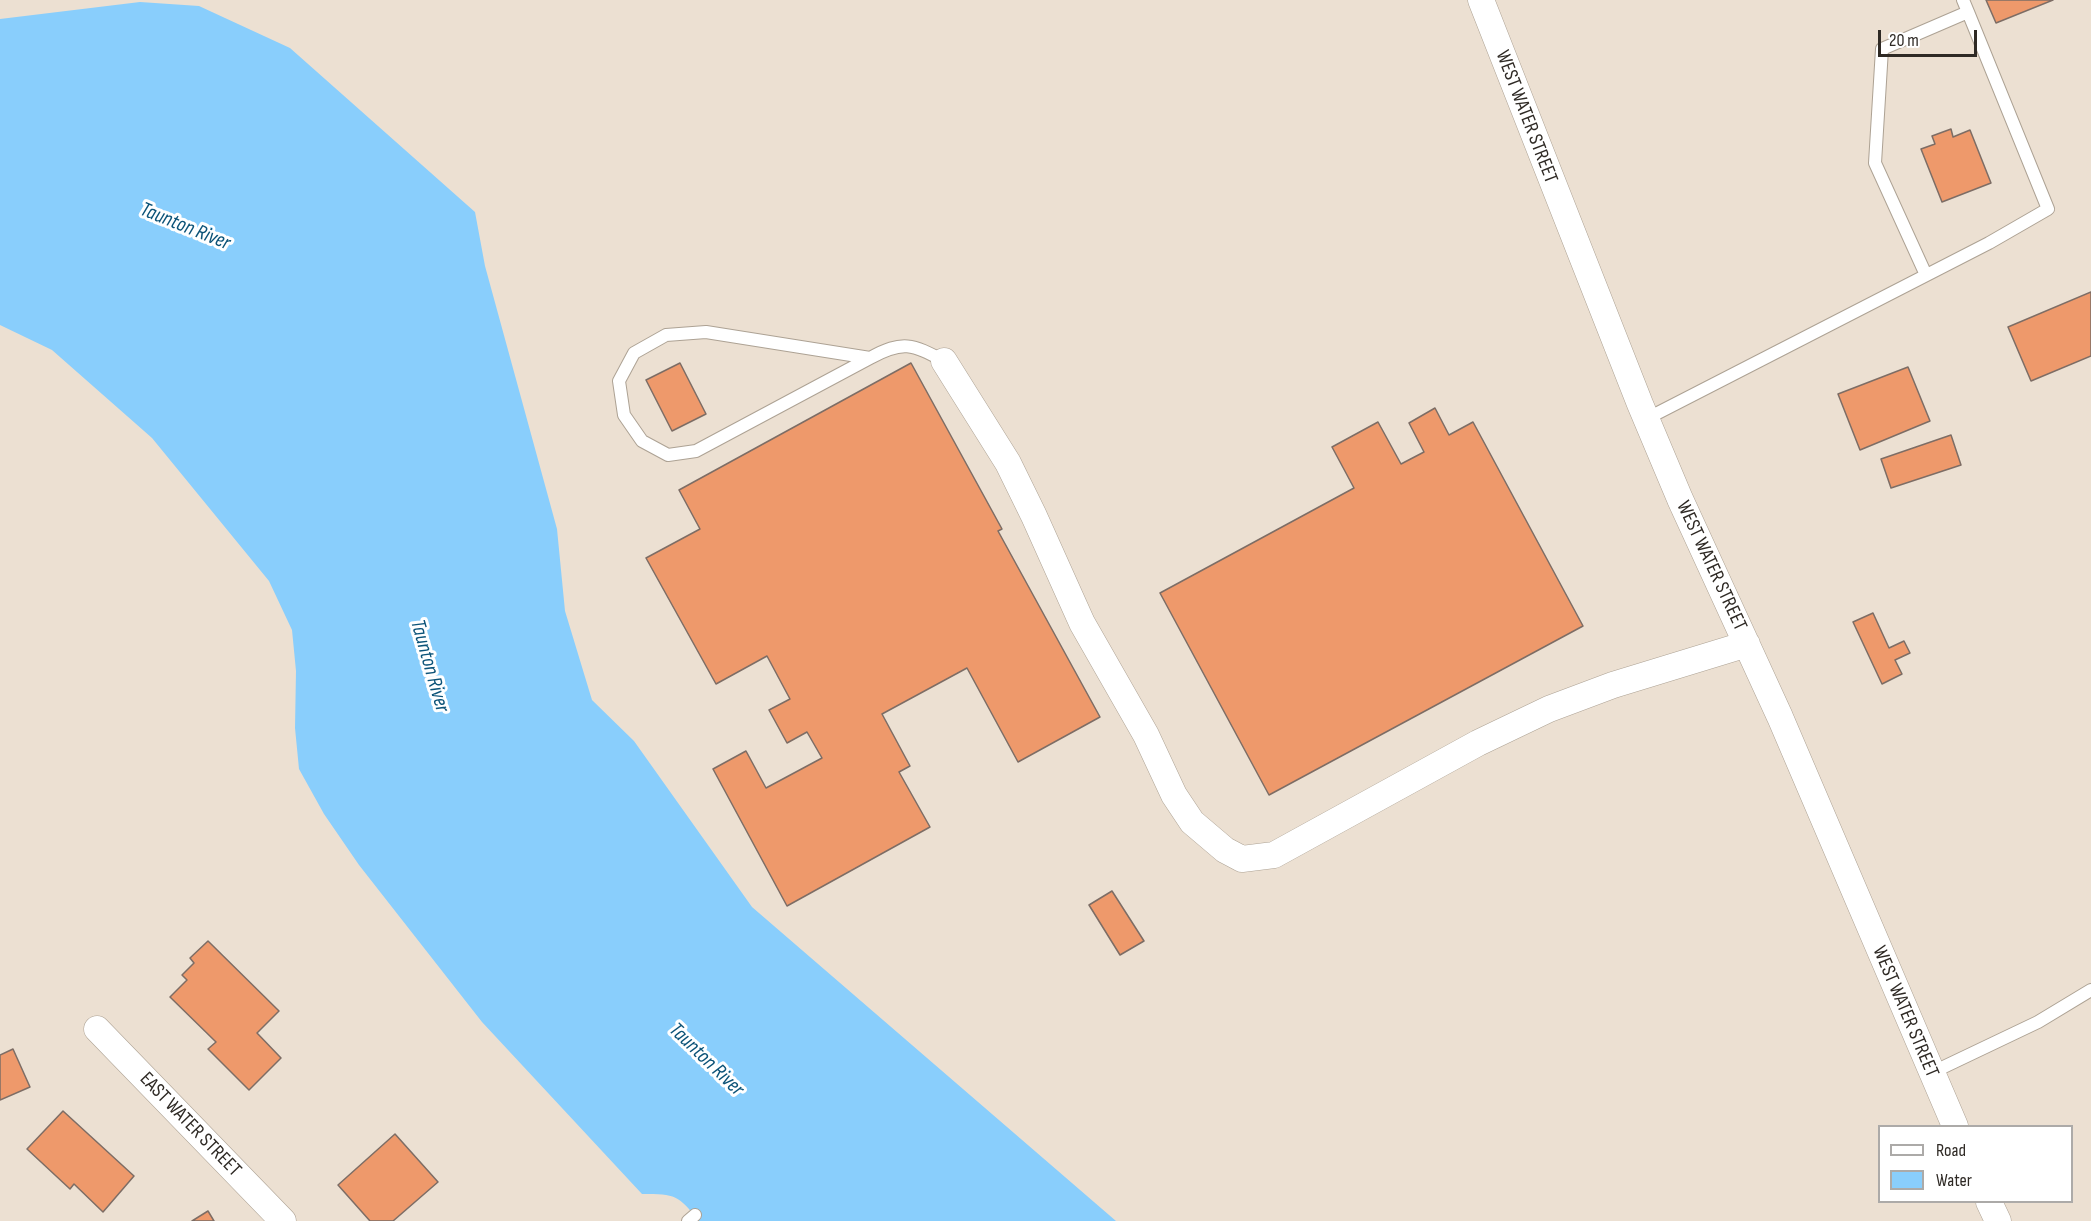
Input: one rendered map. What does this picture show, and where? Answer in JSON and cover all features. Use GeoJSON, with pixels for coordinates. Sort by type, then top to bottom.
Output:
{"type":"FeatureCollection","features":[{"type":"Feature","properties":{"kind":"street","name":"WEST WATER STREET"},"geometry":{"type":"LineString","coordinates":[[1481,0],[1646,419],[1747,644],[1955,1125]]}},
{"type":"Feature","properties":{"kind":"street"},"geometry":{"type":"LineString","coordinates":[[944,361],[1008,463],[1082,623],[1146,735],[1174,795],[1192,822],[1207,837],[1242,859],[1274,855],[1479,743],[1549,709],[1613,685],[1747,644]]}},
{"type":"Feature","properties":{"kind":"street","name":"EAST WATER STREET"},"geometry":{"type":"LineString","coordinates":[[97,1029],[283,1221]]}},
{"type":"Feature","properties":{"kind":"street"},"geometry":{"type":"LineString","coordinates":[[1989,1203],[1998,1221]]}},
{"type":"Feature","properties":{"kind":"lane"},"geometry":{"type":"LineString","coordinates":[[1646,419],[1989,243],[2048,209],[1965,6],[1882,49],[1875,163],[1926,275]]}},
{"type":"Feature","properties":{"kind":"lane"},"geometry":{"type":"LineString","coordinates":[[870,358],[706,332],[666,335],[634,353],[624,371],[619,381],[624,415],[642,441],[668,455],[696,451],[889,348],[916,347],[944,361]]}},
{"type":"Feature","properties":{"kind":"lane"},"geometry":{"type":"LineString","coordinates":[[1931,1073],[2038,1022],[2091,990]]}},
{"type":"Feature","properties":{"kind":"water","name":"Taunton River"},"geometry":{"type":"Polygon","coordinates":[[[140,2],[199,6],[290,48],[475,212],[485,266],[557,529],[565,611],[592,700],[634,741],[752,907],[1116,1221],[699,1221],[681,1201],[675,1198],[642,1194],[482,1022],[359,865],[324,814],[299,769],[295,728],[296,671],[292,630],[269,581],[152,438],[52,350],[0,325],[0,19],[140,2]]]}},
{"type":"Feature","properties":{"kind":"building"},"geometry":{"type":"Polygon","coordinates":[[[1986,0],[2053,0],[1996,23],[1986,0]]]}},
{"type":"Feature","properties":{"kind":"building"},"geometry":{"type":"Polygon","coordinates":[[[1951,129],[1953,137],[1970,130],[1991,183],[1942,202],[1921,149],[1935,144],[1932,136],[1951,129]]]}},
{"type":"Feature","properties":{"kind":"building"},"geometry":{"type":"Polygon","coordinates":[[[2091,292],[2091,356],[2031,381],[2008,327],[2091,292]]]}},
{"type":"Feature","properties":{"kind":"building"},"geometry":{"type":"Polygon","coordinates":[[[680,363],[706,414],[672,431],[646,380],[680,363]]]}},
{"type":"Feature","properties":{"kind":"building"},"geometry":{"type":"Polygon","coordinates":[[[911,363],[1002,529],[998,531],[1100,717],[1018,762],[967,668],[882,714],[910,766],[899,772],[930,827],[787,906],[713,769],[746,751],[766,788],[822,758],[807,732],[787,743],[769,710],[790,699],[767,656],[716,684],[646,558],[700,529],[679,490],[911,363]]]}},
{"type":"Feature","properties":{"kind":"building"},"geometry":{"type":"Polygon","coordinates":[[[1908,367],[1930,421],[1860,450],[1838,394],[1908,367]]]}},
{"type":"Feature","properties":{"kind":"building"},"geometry":{"type":"Polygon","coordinates":[[[1435,408],[1449,435],[1473,422],[1583,626],[1269,795],[1160,593],[1354,488],[1332,447],[1378,422],[1401,464],[1424,452],[1409,423],[1435,408]]]}},
{"type":"Feature","properties":{"kind":"building"},"geometry":{"type":"Polygon","coordinates":[[[1951,435],[1961,465],[1891,488],[1881,459],[1951,435]]]}},
{"type":"Feature","properties":{"kind":"building"},"geometry":{"type":"Polygon","coordinates":[[[1873,613],[1889,648],[1904,641],[1910,653],[1895,660],[1902,674],[1882,684],[1853,622],[1873,613]]]}},
{"type":"Feature","properties":{"kind":"building"},"geometry":{"type":"Polygon","coordinates":[[[1112,891],[1144,941],[1120,955],[1089,905],[1112,891]]]}},
{"type":"Feature","properties":{"kind":"building"},"geometry":{"type":"Polygon","coordinates":[[[208,941],[279,1011],[257,1033],[281,1058],[249,1090],[208,1049],[216,1042],[170,997],[187,980],[182,975],[194,963],[190,958],[208,941]]]}},
{"type":"Feature","properties":{"kind":"building"},"geometry":{"type":"Polygon","coordinates":[[[13,1049],[30,1087],[0,1100],[0,1055],[13,1049]]]}},
{"type":"Feature","properties":{"kind":"building"},"geometry":{"type":"Polygon","coordinates":[[[63,1111],[134,1176],[103,1212],[74,1184],[70,1189],[27,1149],[63,1111]]]}},
{"type":"Feature","properties":{"kind":"building"},"geometry":{"type":"Polygon","coordinates":[[[395,1134],[438,1182],[393,1221],[370,1221],[338,1185],[395,1134]]]}},
{"type":"Feature","properties":{"kind":"building"},"geometry":{"type":"Polygon","coordinates":[[[208,1211],[214,1221],[192,1221],[208,1211]]]}}]}
